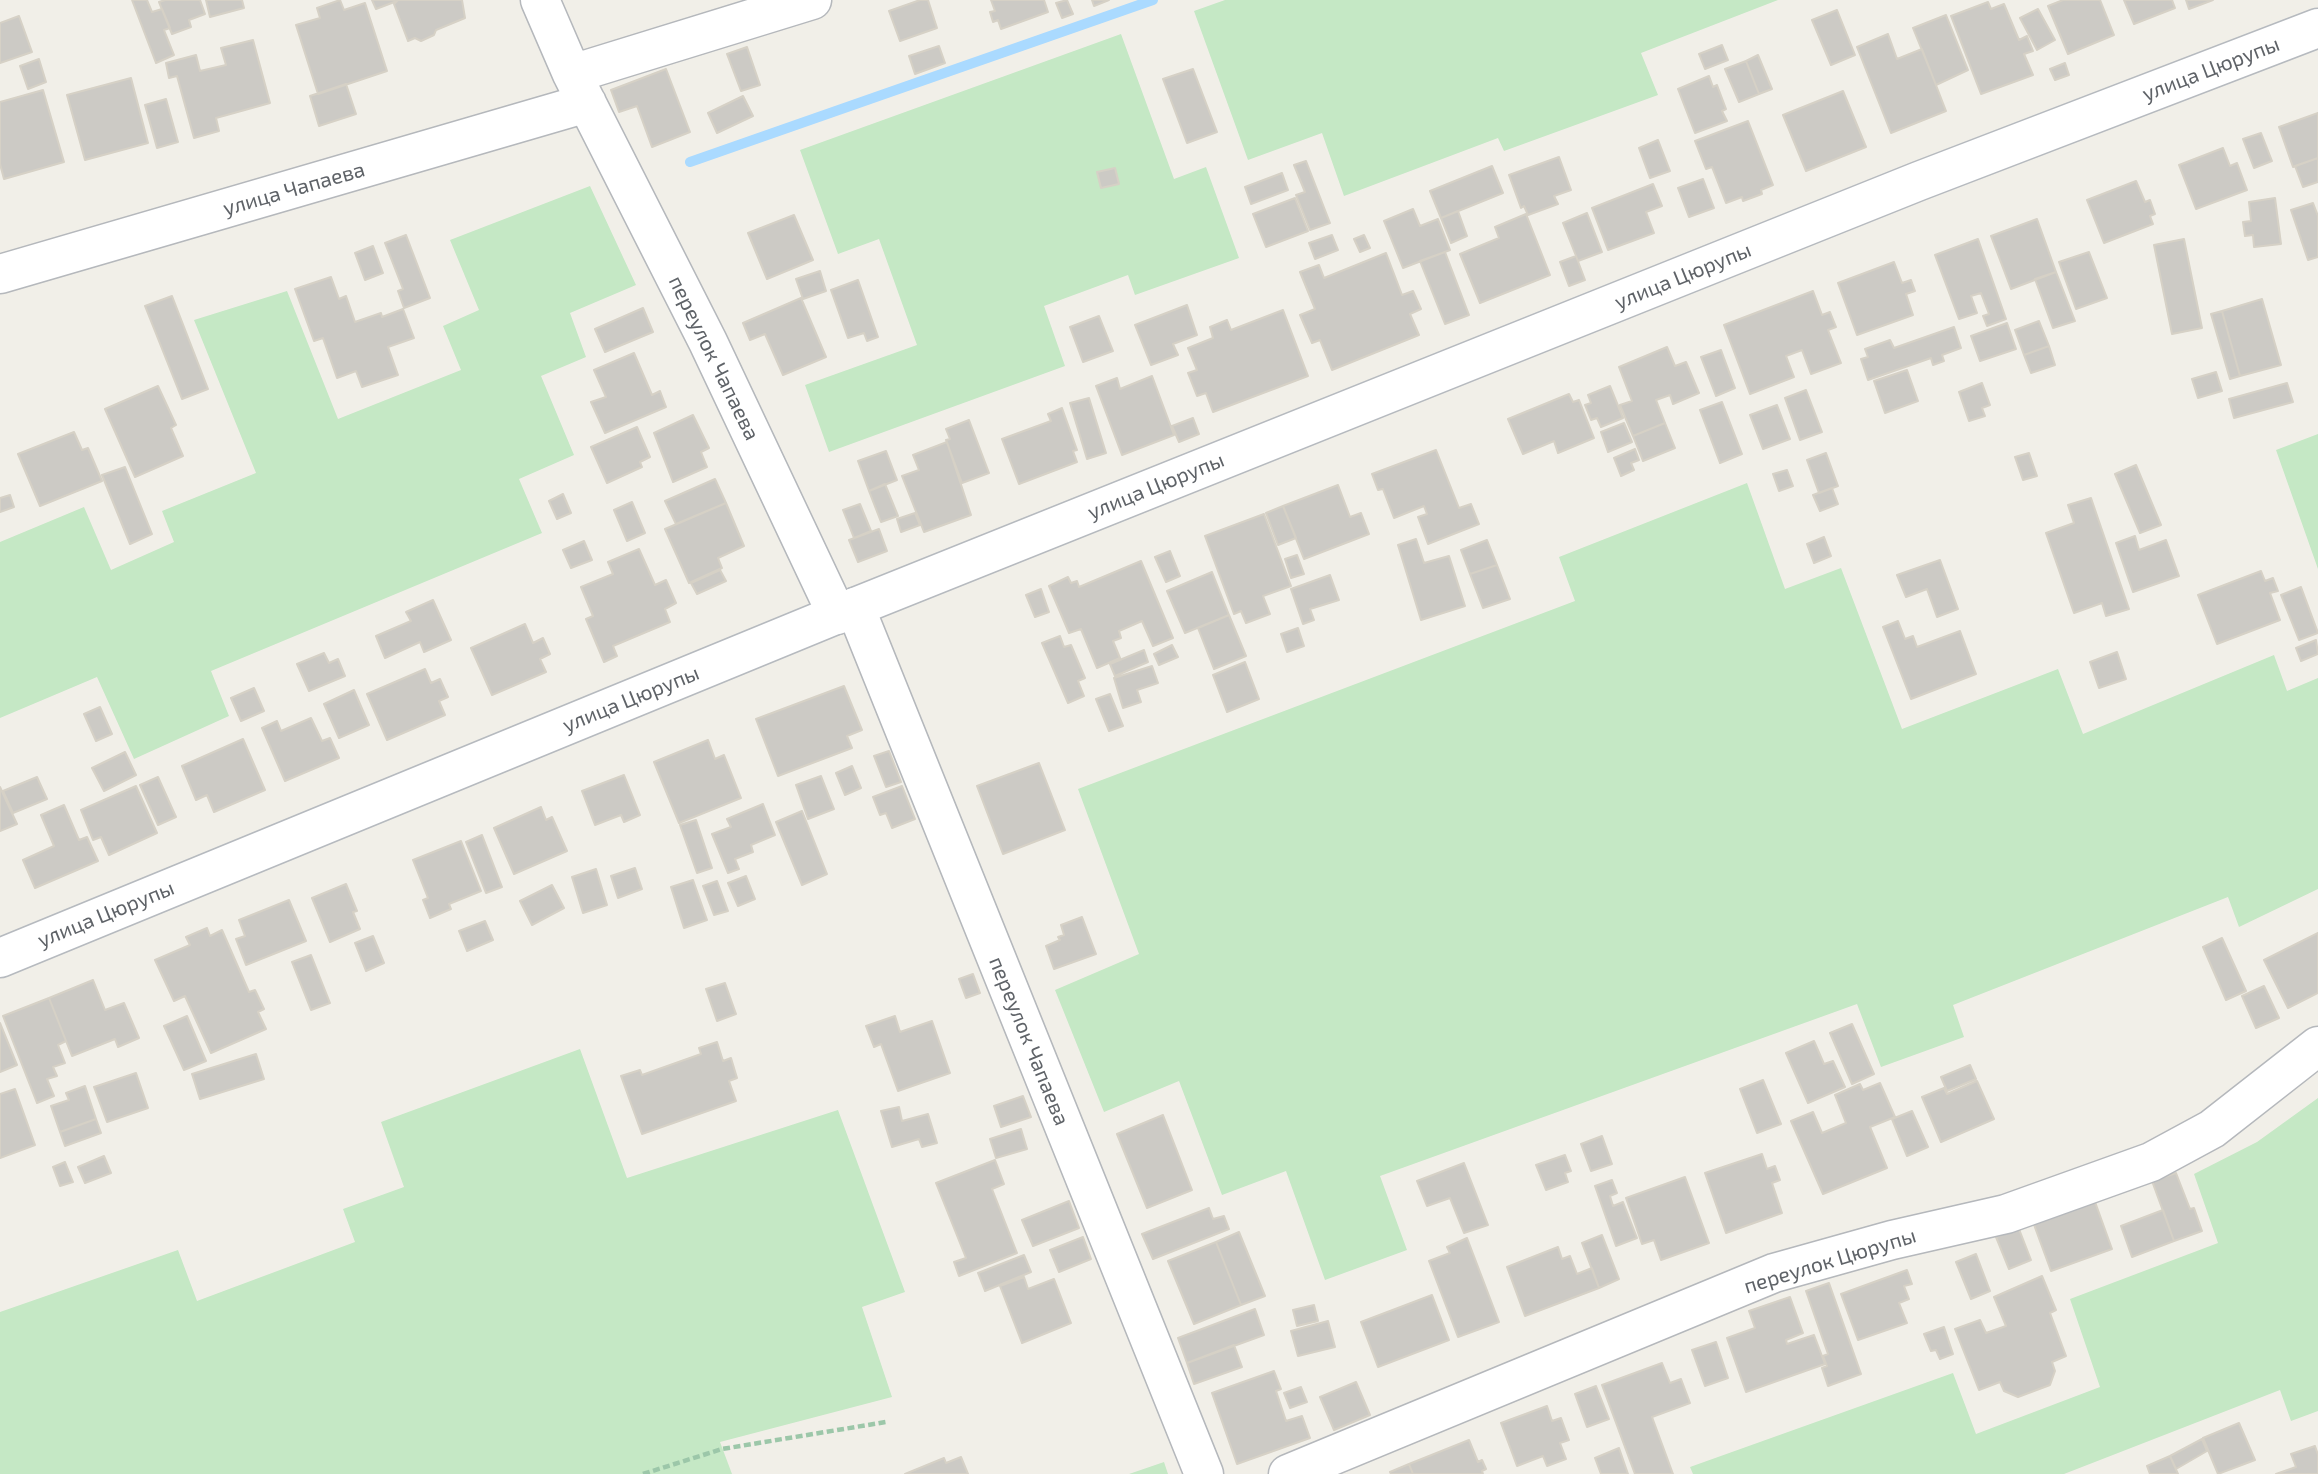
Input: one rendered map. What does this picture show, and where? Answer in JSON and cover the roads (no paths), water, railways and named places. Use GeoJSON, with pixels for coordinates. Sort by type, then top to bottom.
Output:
{"type":"FeatureCollection","features":[{"type":"Feature","properties":{"kind":"street","name":"переулок Чапаева"},"geometry":{"type":"LineString","coordinates":[[540,0],[579,88],[846,611],[1204,1474]]}},
{"type":"Feature","properties":{"kind":"street","name":"улица Чапаева"},"geometry":{"type":"LineString","coordinates":[[0,274],[579,88],[812,0]]}},
{"type":"Feature","properties":{"kind":"street","name":"улица Цюрупы"},"geometry":{"type":"LineString","coordinates":[[0,958],[846,611],[1906,186],[2318,28]]}},
{"type":"Feature","properties":{"kind":"street","name":"переулок Цюрупы"},"geometry":{"type":"LineString","coordinates":[[1288,1474],[1774,1273],[1892,1240],[2006,1214],[2151,1162],[2212,1129],[2318,1046]]}},
{"type":"Feature","properties":{"kind":"waterway"},"geometry":{"type":"LineString","coordinates":[[690,162],[1153,0]]}}]}
